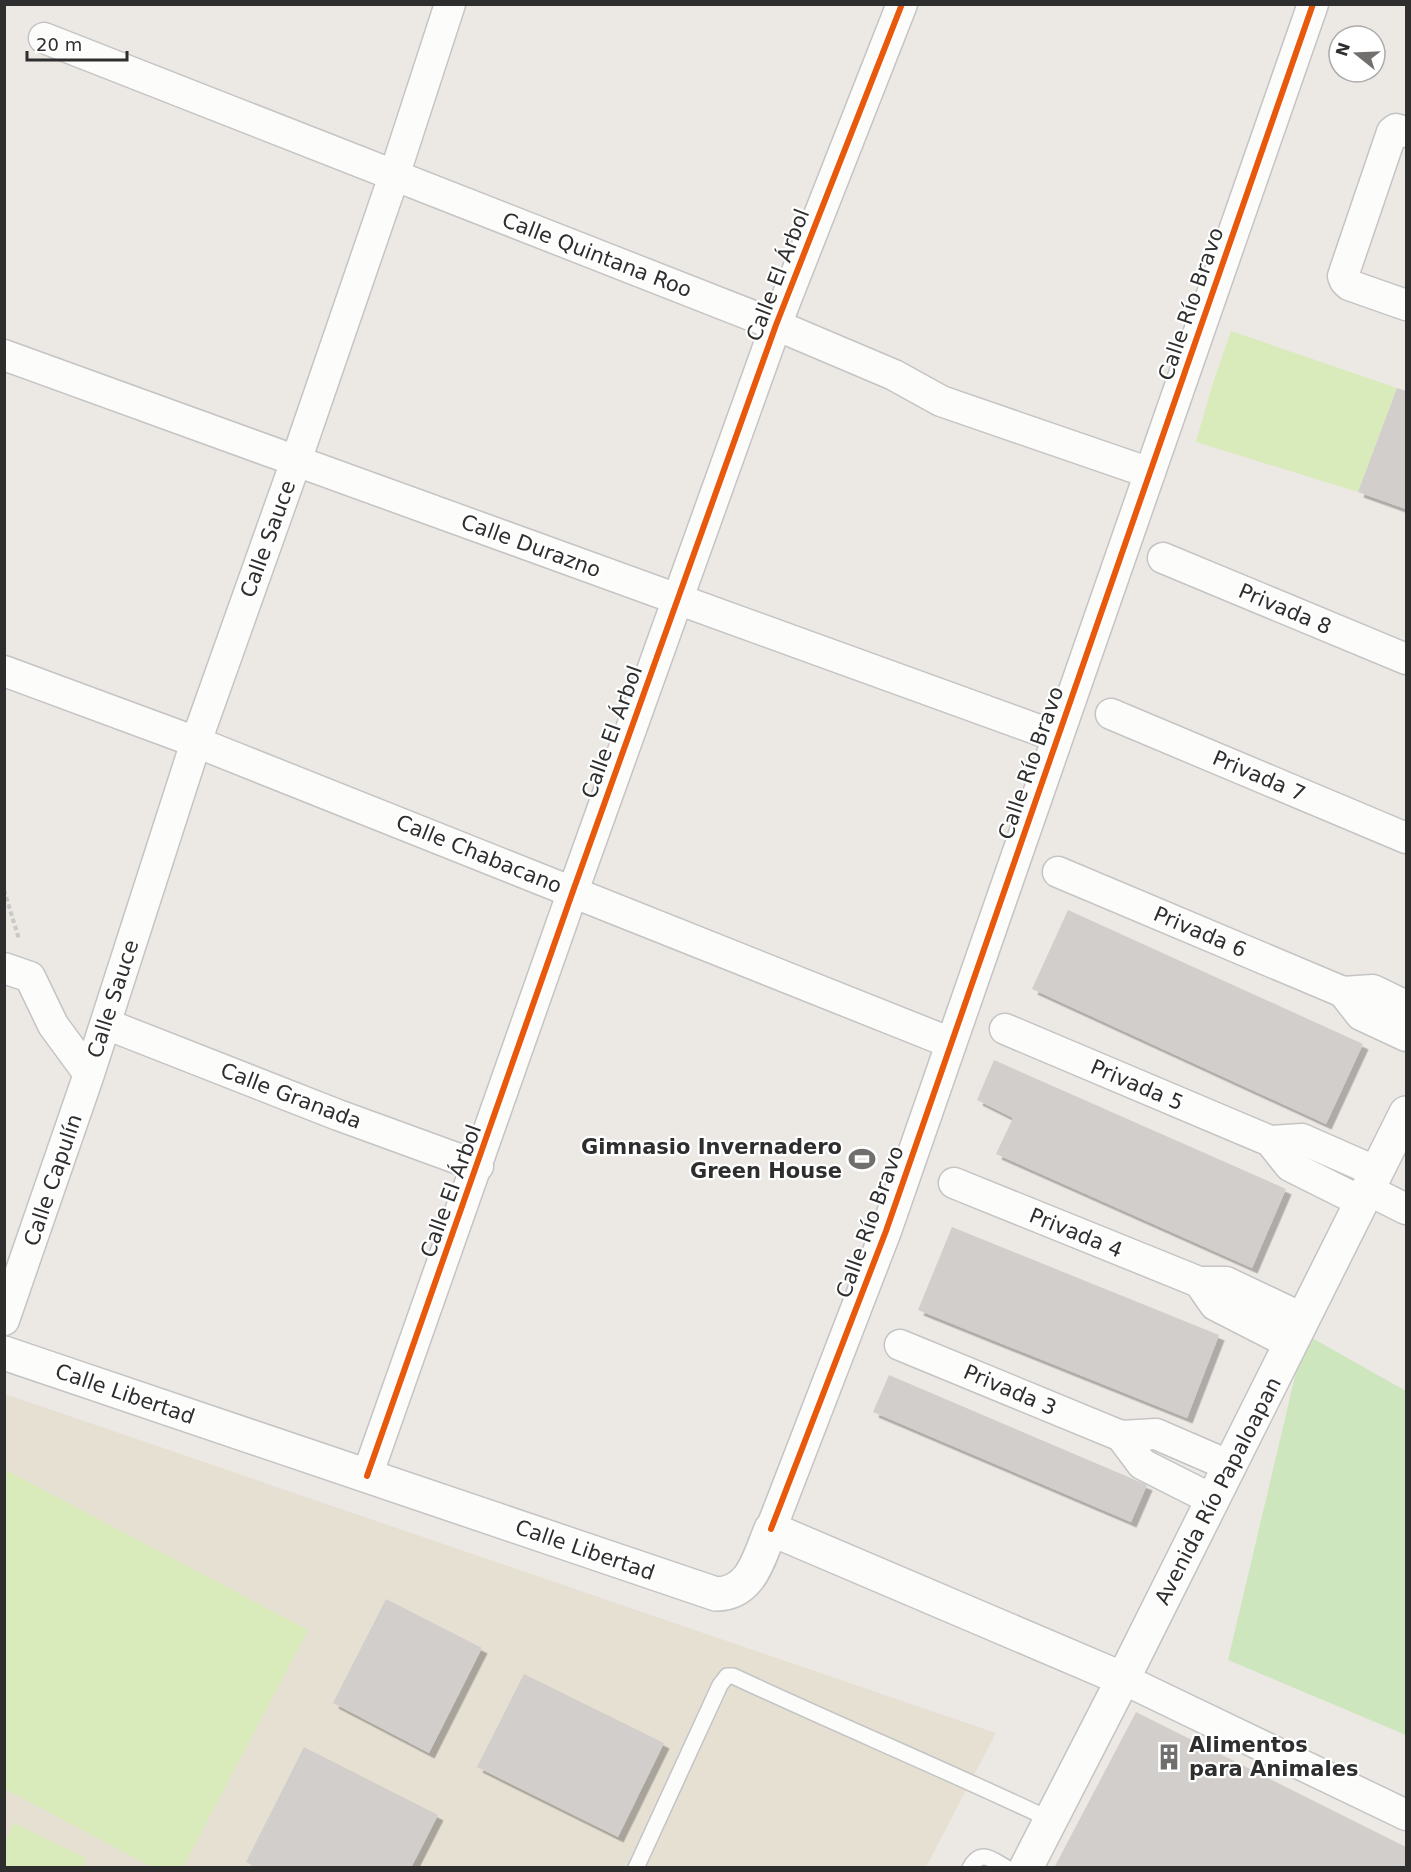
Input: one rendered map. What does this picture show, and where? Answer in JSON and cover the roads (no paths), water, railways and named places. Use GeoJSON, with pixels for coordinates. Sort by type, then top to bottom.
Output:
{"type":"FeatureCollection","features":[{"type":"Feature","properties":{"kind":"main road","name":"Avenida Río Papaloapan"},"geometry":{"type":"LineString","coordinates":[[1026,1868],[1407,1113]]}},
{"type":"Feature","properties":{"kind":"main road","name":"Calle Libertad"},"geometry":{"type":"LineString","coordinates":[[4,1353],[716,1594],[728,1594],[737,1590],[751,1577],[771,1530]]}},
{"type":"Feature","properties":{"kind":"main road"},"geometry":{"type":"LineString","coordinates":[[771,1530],[1123,1679]]}},
{"type":"Feature","properties":{"kind":"street","name":"Calle Sauce"},"geometry":{"type":"LineString","coordinates":[[89,1074],[196,742],[296,461],[394,176],[450,4]]}},
{"type":"Feature","properties":{"kind":"street","name":"Calle El Árbol"},"geometry":{"type":"LineString","coordinates":[[367,1476],[573,891],[776,326],[902,4]]}},
{"type":"Feature","properties":{"kind":"street","name":"Calle Río Bravo"},"geometry":{"type":"LineString","coordinates":[[771,1530],[886,1231],[1313,4]]}},
{"type":"Feature","properties":{"kind":"street","name":"Calle Quintana Roo"},"geometry":{"type":"LineString","coordinates":[[44,38],[776,326],[894,375],[941,401],[1150,473]]}},
{"type":"Feature","properties":{"kind":"street"},"geometry":{"type":"LineString","coordinates":[[1407,132],[1396,129],[1392,132],[1343,276],[1349,285],[1407,305]]}},
{"type":"Feature","properties":{"kind":"street","name":"Calle Durazno"},"geometry":{"type":"LineString","coordinates":[[4,355],[1058,737]]}},
{"type":"Feature","properties":{"kind":"street","name":"Privada 8"},"geometry":{"type":"LineString","coordinates":[[1163,558],[1407,659]]}},
{"type":"Feature","properties":{"kind":"street","name":"Calle Chabacano"},"geometry":{"type":"LineString","coordinates":[[4,671],[196,742],[951,1043]]}},
{"type":"Feature","properties":{"kind":"street","name":"Privada 7"},"geometry":{"type":"LineString","coordinates":[[1111,714],[1407,838]]}},
{"type":"Feature","properties":{"kind":"street","name":"Privada 6"},"geometry":{"type":"LineString","coordinates":[[1058,872],[1343,992],[1373,990],[1407,1006]]}},
{"type":"Feature","properties":{"kind":"street"},"geometry":{"type":"LineString","coordinates":[[17,973],[89,1074]]}},
{"type":"Feature","properties":{"kind":"street","name":"Privada 6"},"geometry":{"type":"LineString","coordinates":[[1343,992],[1361,1015],[1407,1036]]}},
{"type":"Feature","properties":{"kind":"street","name":"Calle Granada"},"geometry":{"type":"LineString","coordinates":[[106,1024],[338,1115],[478,1166]]}},
{"type":"Feature","properties":{"kind":"street","name":"Privada 5"},"geometry":{"type":"LineString","coordinates":[[1005,1029],[1269,1141],[1290,1166],[1369,1188],[1407,1209]]}},
{"type":"Feature","properties":{"kind":"street","name":"Calle Capulín"},"geometry":{"type":"LineString","coordinates":[[4,1320],[89,1074]]}},
{"type":"Feature","properties":{"kind":"street","name":"Privada 4"},"geometry":{"type":"LineString","coordinates":[[954,1183],[1199,1282],[1215,1305],[1297,1331]]}},
{"type":"Feature","properties":{"kind":"street","name":"Privada 3"},"geometry":{"type":"LineString","coordinates":[[900,1345],[1121,1436],[1156,1434],[1230,1466]]}},
{"type":"Feature","properties":{"kind":"street"},"geometry":{"type":"LineString","coordinates":[[1121,1436],[1142,1464],[1213,1500]]}},
{"type":"Feature","properties":{"kind":"street"},"geometry":{"type":"LineString","coordinates":[[1123,1679],[1407,1815]]}},
{"type":"Feature","properties":{"kind":"lane"},"geometry":{"type":"LineString","coordinates":[[636,1868],[720,1685],[727,1676],[733,1676],[961,1777],[1051,1820]]}},
{"type":"Feature","properties":{"kind":"lane"},"geometry":{"type":"LineString","coordinates":[[970,1868],[974,1860],[984,1856],[1007,1868]]}},
{"type":"Feature","properties":{"kind":"place","name":"Gimnasio Invernadero Green House"},"geometry":{"type":"Point","coordinates":[862,1159]}},
{"type":"Feature","properties":{"kind":"place","name":"Alimentos para Animales"},"geometry":{"type":"Point","coordinates":[1169,1757]}}]}
